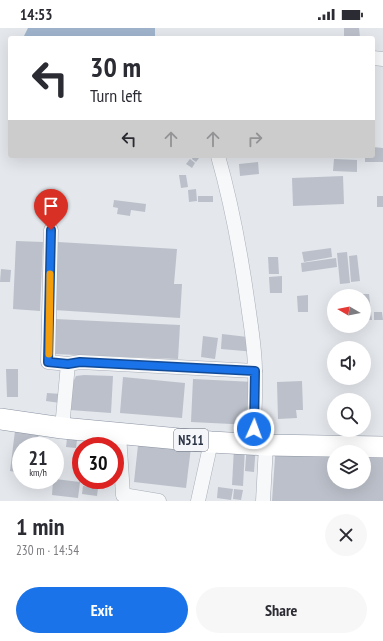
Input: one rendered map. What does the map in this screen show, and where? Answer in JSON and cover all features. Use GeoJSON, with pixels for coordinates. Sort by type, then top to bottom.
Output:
{"type":"FeatureCollection","features":[{"type":"Feature","properties":{"kind":"highway","name":"N511"},"geometry":{"type":"LineString","coordinates":[[0,418],[62,428],[211,442],[383,447]]}},
{"type":"Feature","properties":{"kind":"street"},"geometry":{"type":"LineString","coordinates":[[219,158],[235,224],[252,337],[263,501]]}},
{"type":"Feature","properties":{"kind":"street"},"geometry":{"type":"LineString","coordinates":[[51,230],[48,362],[68,364],[80,362],[255,371]]}},
{"type":"Feature","properties":{"kind":"street"},"geometry":{"type":"LineString","coordinates":[[62,428],[68,364]]}},
{"type":"Feature","properties":{"kind":"street"},"geometry":{"type":"LineString","coordinates":[[119,434],[122,495],[159,501]]}},
{"type":"Feature","properties":{"kind":"street"},"geometry":{"type":"LineString","coordinates":[[198,501],[211,442]]}},
{"type":"Feature","properties":{"kind":"water"},"geometry":{"type":"Polygon","coordinates":[[[28,28],[155,28],[155,36],[24,36],[28,28]]]}},
{"type":"Feature","properties":{"kind":"building"},"geometry":{"type":"Polygon","coordinates":[[[344,28],[359,28],[360,36],[344,36],[344,28]]]}},
{"type":"Feature","properties":{"kind":"building"},"geometry":{"type":"Polygon","coordinates":[[[375,147],[383,148],[383,162],[365,162],[365,158],[375,158],[375,147]]]}},
{"type":"Feature","properties":{"kind":"building"},"geometry":{"type":"Polygon","coordinates":[[[192,158],[199,158],[196,162],[192,158]]]}},
{"type":"Feature","properties":{"kind":"building"},"geometry":{"type":"Polygon","coordinates":[[[190,159],[195,163],[192,168],[186,164],[190,159]]]}},
{"type":"Feature","properties":{"kind":"building"},"geometry":{"type":"Polygon","coordinates":[[[334,159],[357,160],[357,172],[333,171],[334,159]]]}},
{"type":"Feature","properties":{"kind":"building"},"geometry":{"type":"Polygon","coordinates":[[[258,162],[259,174],[240,176],[239,164],[258,162]]]}},
{"type":"Feature","properties":{"kind":"building"},"geometry":{"type":"Polygon","coordinates":[[[179,175],[186,175],[188,187],[181,188],[179,175]]]}},
{"type":"Feature","properties":{"kind":"building"},"geometry":{"type":"Polygon","coordinates":[[[343,176],[344,204],[293,206],[292,178],[343,176]]]}},
{"type":"Feature","properties":{"kind":"building"},"geometry":{"type":"Polygon","coordinates":[[[196,189],[197,201],[189,202],[188,190],[196,189]]]}},
{"type":"Feature","properties":{"kind":"building"},"geometry":{"type":"Polygon","coordinates":[[[198,196],[213,196],[213,202],[198,202],[198,196]]]}},
{"type":"Feature","properties":{"kind":"building"},"geometry":{"type":"Polygon","coordinates":[[[377,196],[383,196],[383,207],[377,207],[377,196]]]}},
{"type":"Feature","properties":{"kind":"building"},"geometry":{"type":"Polygon","coordinates":[[[114,200],[146,204],[145,212],[131,210],[130,216],[117,214],[118,208],[113,207],[114,200]]]}},
{"type":"Feature","properties":{"kind":"building"},"geometry":{"type":"Polygon","coordinates":[[[16,241],[43,242],[40,311],[13,309],[16,241]]]}},
{"type":"Feature","properties":{"kind":"building"},"geometry":{"type":"Polygon","coordinates":[[[58,242],[177,249],[174,284],[182,284],[180,318],[54,310],[58,242]]]}},
{"type":"Feature","properties":{"kind":"building"},"geometry":{"type":"Polygon","coordinates":[[[331,248],[332,257],[304,262],[302,252],[331,248]]]}},
{"type":"Feature","properties":{"kind":"building"},"geometry":{"type":"Polygon","coordinates":[[[347,252],[350,283],[340,284],[337,253],[347,252]]]}},
{"type":"Feature","properties":{"kind":"building"},"geometry":{"type":"Polygon","coordinates":[[[357,255],[360,281],[351,282],[349,256],[357,255]]]}},
{"type":"Feature","properties":{"kind":"building"},"geometry":{"type":"Polygon","coordinates":[[[268,257],[278,257],[279,274],[269,274],[268,257]]]}},
{"type":"Feature","properties":{"kind":"building"},"geometry":{"type":"Polygon","coordinates":[[[336,258],[337,267],[302,272],[301,263],[336,258]]]}},
{"type":"Feature","properties":{"kind":"building"},"geometry":{"type":"Polygon","coordinates":[[[1,269],[11,270],[10,282],[0,282],[1,269]]]}},
{"type":"Feature","properties":{"kind":"building"},"geometry":{"type":"Polygon","coordinates":[[[282,276],[282,293],[270,293],[269,277],[282,276]]]}},
{"type":"Feature","properties":{"kind":"building"},"geometry":{"type":"Polygon","coordinates":[[[308,295],[308,312],[298,312],[297,296],[308,295]]]}},
{"type":"Feature","properties":{"kind":"building"},"geometry":{"type":"Polygon","coordinates":[[[374,312],[382,312],[383,320],[374,320],[374,312]]]}},
{"type":"Feature","properties":{"kind":"building"},"geometry":{"type":"Polygon","coordinates":[[[55,319],[180,325],[178,359],[53,354],[55,319]]]}},
{"type":"Feature","properties":{"kind":"building"},"geometry":{"type":"Polygon","coordinates":[[[222,334],[257,338],[256,352],[221,349],[222,334]]]}},
{"type":"Feature","properties":{"kind":"building"},"geometry":{"type":"Polygon","coordinates":[[[203,336],[218,338],[215,359],[201,357],[203,336]]]}},
{"type":"Feature","properties":{"kind":"building"},"geometry":{"type":"Polygon","coordinates":[[[6,369],[18,369],[18,397],[7,397],[6,369]]]}},
{"type":"Feature","properties":{"kind":"building"},"geometry":{"type":"Polygon","coordinates":[[[76,376],[113,376],[111,413],[70,410],[73,382],[76,376]]]}},
{"type":"Feature","properties":{"kind":"building"},"geometry":{"type":"Polygon","coordinates":[[[123,377],[185,383],[182,418],[120,413],[123,377]]]}},
{"type":"Feature","properties":{"kind":"building"},"geometry":{"type":"Polygon","coordinates":[[[193,379],[254,382],[252,425],[191,422],[193,379]]]}},
{"type":"Feature","properties":{"kind":"building"},"geometry":{"type":"Polygon","coordinates":[[[302,381],[303,410],[296,410],[297,418],[278,419],[277,382],[302,381]]]}},
{"type":"Feature","properties":{"kind":"building"},"geometry":{"type":"Polygon","coordinates":[[[47,393],[61,394],[60,403],[46,401],[47,393]]]}},
{"type":"Feature","properties":{"kind":"building"},"geometry":{"type":"Polygon","coordinates":[[[17,415],[41,418],[38,437],[14,437],[17,415]]]}},
{"type":"Feature","properties":{"kind":"building"},"geometry":{"type":"Polygon","coordinates":[[[68,430],[78,432],[77,437],[72,437],[72,448],[66,447],[68,430]]]}},
{"type":"Feature","properties":{"kind":"building"},"geometry":{"type":"Polygon","coordinates":[[[139,436],[192,439],[186,488],[134,482],[139,436]]]}},
{"type":"Feature","properties":{"kind":"building"},"geometry":{"type":"Polygon","coordinates":[[[247,443],[256,444],[254,472],[245,471],[247,443]]]}},
{"type":"Feature","properties":{"kind":"building"},"geometry":{"type":"Polygon","coordinates":[[[276,443],[327,447],[327,489],[371,489],[371,450],[383,451],[383,501],[272,501],[276,443]]]}},
{"type":"Feature","properties":{"kind":"building"},"geometry":{"type":"Polygon","coordinates":[[[234,448],[245,448],[243,486],[232,485],[234,448]]]}},
{"type":"Feature","properties":{"kind":"building"},"geometry":{"type":"Polygon","coordinates":[[[12,455],[12,471],[10,471],[12,455]]]}},
{"type":"Feature","properties":{"kind":"building"},"geometry":{"type":"Polygon","coordinates":[[[64,480],[72,481],[72,489],[79,489],[78,498],[52,495],[52,489],[64,489],[64,480]]]}},
{"type":"Feature","properties":{"kind":"building"},"geometry":{"type":"Polygon","coordinates":[[[218,487],[233,489],[231,500],[217,498],[218,487]]]}},
{"type":"Feature","properties":{"kind":"building"},"geometry":{"type":"Polygon","coordinates":[[[83,489],[98,489],[97,496],[82,494],[83,489]]]}},
{"type":"Feature","properties":{"kind":"building"},"geometry":{"type":"Polygon","coordinates":[[[234,489],[243,490],[241,500],[233,499],[234,489]]]}},
{"type":"Feature","properties":{"kind":"slow traffic"},"geometry":{"type":"LineString","coordinates":[[49,354],[50,274]]}},
{"type":"Feature","properties":{"kind":"route"},"geometry":{"type":"LineString","coordinates":[[51,230],[48,362],[68,364],[80,362],[255,371],[254,429]]}}]}
